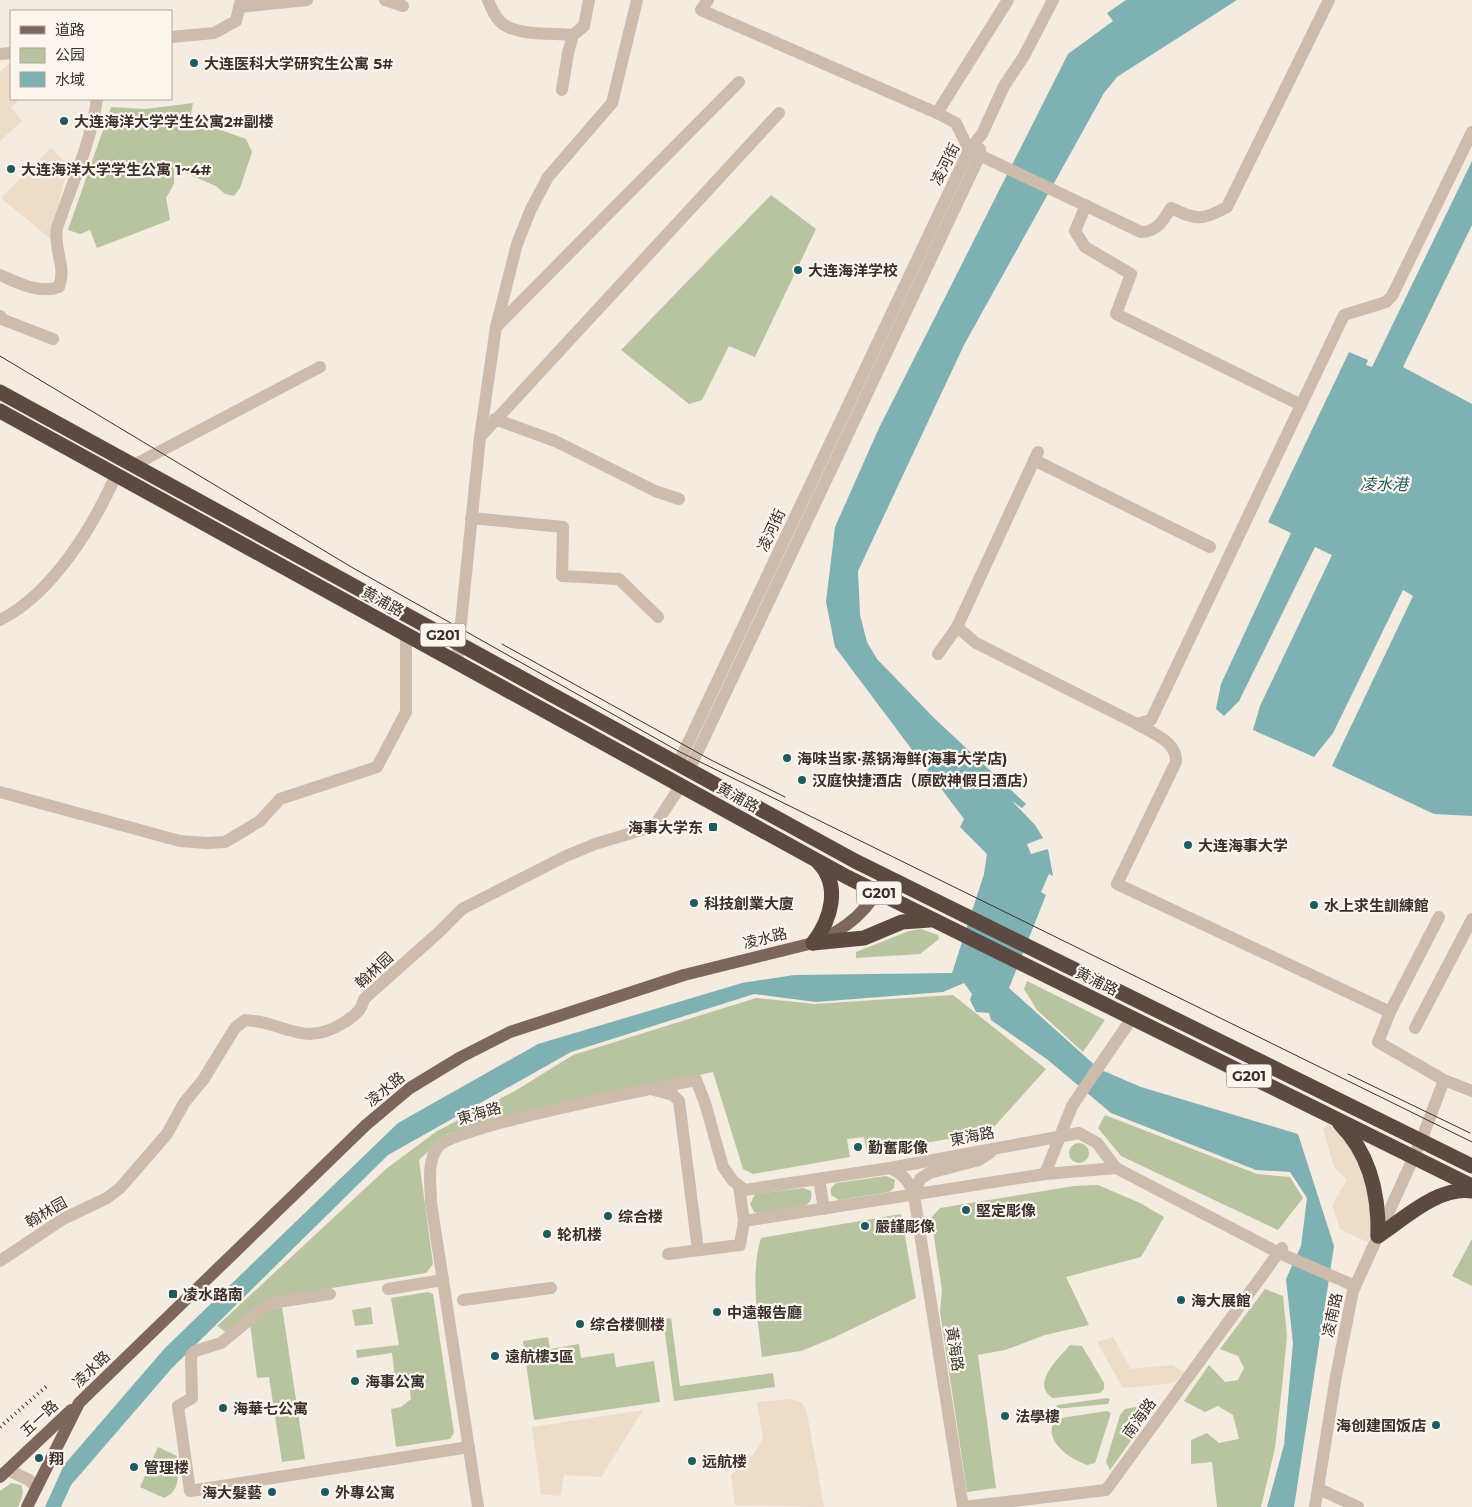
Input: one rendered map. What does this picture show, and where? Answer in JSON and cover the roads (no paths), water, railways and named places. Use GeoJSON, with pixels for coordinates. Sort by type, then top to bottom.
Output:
{"type":"FeatureCollection","features":[{"type":"Feature","properties":{"kind":"highway","name":"黄浦路"},"geometry":{"type":"LineString","coordinates":[[0,392],[886,876],[1472,1166]]}},
{"type":"Feature","properties":{"kind":"highway","name":"黄浦路"},"geometry":{"type":"LineString","coordinates":[[0,411],[816,860],[1472,1186]]}},
{"type":"Feature","properties":{"kind":"highway"},"geometry":{"type":"LineString","coordinates":[[813,943],[829,918],[831,898],[829,880],[824,868],[816,860]]}},
{"type":"Feature","properties":{"kind":"highway"},"geometry":{"type":"LineString","coordinates":[[813,943],[864,938],[912,919],[940,923]]}},
{"type":"Feature","properties":{"kind":"highway"},"geometry":{"type":"LineString","coordinates":[[1334,1118],[1358,1145],[1367,1164],[1378,1212],[1378,1236]]}},
{"type":"Feature","properties":{"kind":"highway"},"geometry":{"type":"LineString","coordinates":[[1378,1236],[1432,1200],[1450,1193],[1472,1191]]}},
{"type":"Feature","properties":{"kind":"main road","name":"凌水路"},"geometry":{"type":"LineString","coordinates":[[27,1507],[79,1403],[366,1125],[410,1088],[460,1057],[510,1032],[684,975],[813,943],[843,929],[868,907],[886,876]]}},
{"type":"Feature","properties":{"kind":"main road","name":"五一路"},"geometry":{"type":"LineString","coordinates":[[4,1474],[79,1403]]}},
{"type":"Feature","properties":{"kind":"street"},"geometry":{"type":"LineString","coordinates":[[172,37],[214,33],[236,21],[240,4],[307,0]]}},
{"type":"Feature","properties":{"kind":"street"},"geometry":{"type":"LineString","coordinates":[[385,0],[403,6]]}},
{"type":"Feature","properties":{"kind":"street"},"geometry":{"type":"LineString","coordinates":[[488,0],[495,16],[506,26],[524,31],[573,35]]}},
{"type":"Feature","properties":{"kind":"street"},"geometry":{"type":"LineString","coordinates":[[562,90],[573,35],[584,26],[589,0]]}},
{"type":"Feature","properties":{"kind":"street"},"geometry":{"type":"LineString","coordinates":[[457,662],[480,437],[496,327],[517,244],[530,209],[548,177],[612,103],[637,0]]}},
{"type":"Feature","properties":{"kind":"street"},"geometry":{"type":"LineString","coordinates":[[708,0],[701,10],[937,113],[956,123],[974,152],[1141,232],[1150,232],[1162,224],[1171,208],[1190,217],[1208,217],[1227,207],[1329,0]]}},
{"type":"Feature","properties":{"kind":"street"},"geometry":{"type":"LineString","coordinates":[[937,113],[1008,0]]}},
{"type":"Feature","properties":{"kind":"street","name":"凌河街"},"geometry":{"type":"LineString","coordinates":[[684,767],[1004,86],[1024,56],[1053,0]]}},
{"type":"Feature","properties":{"kind":"street"},"geometry":{"type":"LineString","coordinates":[[496,327],[739,82]]}},
{"type":"Feature","properties":{"kind":"street"},"geometry":{"type":"LineString","coordinates":[[0,275],[23,285],[40,289],[50,290],[59,287],[62,280],[62,266],[55,239],[57,228],[95,115],[97,100]]}},
{"type":"Feature","properties":{"kind":"street"},"geometry":{"type":"LineString","coordinates":[[480,437],[779,113]]}},
{"type":"Feature","properties":{"kind":"street"},"geometry":{"type":"LineString","coordinates":[[1137,724],[1151,720],[1344,315],[1386,302],[1392,296],[1472,132]]}},
{"type":"Feature","properties":{"kind":"street"},"geometry":{"type":"LineString","coordinates":[[1086,205],[1075,231],[1085,246],[1131,274],[1116,314],[1301,405]]}},
{"type":"Feature","properties":{"kind":"street"},"geometry":{"type":"LineString","coordinates":[[0,316],[4,320],[53,339]]}},
{"type":"Feature","properties":{"kind":"street"},"geometry":{"type":"LineString","coordinates":[[134,465],[320,367]]}},
{"type":"Feature","properties":{"kind":"street"},"geometry":{"type":"LineString","coordinates":[[495,419],[555,441],[655,491],[679,499]]}},
{"type":"Feature","properties":{"kind":"street"},"geometry":{"type":"LineString","coordinates":[[938,654],[957,627],[1036,456],[1210,547]]}},
{"type":"Feature","properties":{"kind":"street"},"geometry":{"type":"LineString","coordinates":[[0,620],[13,614],[55,577],[104,503],[116,475]]}},
{"type":"Feature","properties":{"kind":"street"},"geometry":{"type":"LineString","coordinates":[[471,518],[563,527],[562,576],[618,579],[658,617]]}},
{"type":"Feature","properties":{"kind":"street"},"geometry":{"type":"LineString","coordinates":[[957,627],[976,643],[1137,724],[1172,746],[1177,753],[1176,762],[1117,884],[1390,1012]]}},
{"type":"Feature","properties":{"kind":"street"},"geometry":{"type":"LineString","coordinates":[[0,792],[180,841],[206,844],[225,842],[260,821],[280,799],[378,767],[406,712],[406,634]]}},
{"type":"Feature","properties":{"kind":"street","name":"翰林园"},"geometry":{"type":"LineString","coordinates":[[0,1261],[64,1219],[107,1198],[120,1188],[167,1134],[184,1103],[203,1080],[236,1028],[245,1020],[256,1021],[298,1035],[322,1034],[332,1030],[358,1013],[364,1000],[462,909],[566,856],[595,844],[648,828],[656,822],[681,785]]}},
{"type":"Feature","properties":{"kind":"street"},"geometry":{"type":"LineString","coordinates":[[1439,917],[1390,1012],[1378,1042],[1444,1080],[1472,1091]]}},
{"type":"Feature","properties":{"kind":"street"},"geometry":{"type":"LineString","coordinates":[[1416,1028],[1472,919]]}},
{"type":"Feature","properties":{"kind":"street"},"geometry":{"type":"LineString","coordinates":[[1045,1174],[1072,1106],[1132,1018]]}},
{"type":"Feature","properties":{"kind":"street","name":"東海路"},"geometry":{"type":"LineString","coordinates":[[478,1507],[431,1203],[430,1166],[438,1146],[453,1137],[512,1120],[696,1080],[705,1103],[723,1167],[745,1190],[890,1168],[1079,1133],[1097,1143],[1116,1168]]}},
{"type":"Feature","properties":{"kind":"street","name":"凌南路"},"geometry":{"type":"LineString","coordinates":[[1315,1507],[1334,1385],[1355,1286],[1421,1141],[1444,1080]]}},
{"type":"Feature","properties":{"kind":"street"},"geometry":{"type":"LineString","coordinates":[[644,1090],[659,1090],[672,1094],[679,1101],[698,1250]]}},
{"type":"Feature","properties":{"kind":"street"},"geometry":{"type":"LineString","coordinates":[[914,1195],[920,1179],[929,1173],[979,1160],[996,1148]]}},
{"type":"Feature","properties":{"kind":"street"},"geometry":{"type":"LineString","coordinates":[[890,1168],[902,1174],[910,1182],[914,1195]]}},
{"type":"Feature","properties":{"kind":"street"},"geometry":{"type":"LineString","coordinates":[[744,1221],[1045,1174],[1116,1168],[1281,1250],[1292,1258],[1355,1286]]}},
{"type":"Feature","properties":{"kind":"street"},"geometry":{"type":"LineString","coordinates":[[819,1179],[824,1209]]}},
{"type":"Feature","properties":{"kind":"street"},"geometry":{"type":"LineString","coordinates":[[668,1254],[740,1245],[744,1221],[740,1186]]}},
{"type":"Feature","properties":{"kind":"street","name":"黃海路"},"geometry":{"type":"LineString","coordinates":[[914,1195],[963,1507]]}},
{"type":"Feature","properties":{"kind":"street","name":"南海路"},"geometry":{"type":"LineString","coordinates":[[963,1507],[1106,1490],[1281,1250]]}},
{"type":"Feature","properties":{"kind":"street"},"geometry":{"type":"LineString","coordinates":[[388,1289],[443,1280]]}},
{"type":"Feature","properties":{"kind":"street"},"geometry":{"type":"LineString","coordinates":[[463,1300],[551,1288]]}},
{"type":"Feature","properties":{"kind":"street"},"geometry":{"type":"LineString","coordinates":[[330,1294],[270,1303],[236,1333],[221,1343],[195,1352],[191,1356],[194,1392],[192,1398],[178,1406],[190,1491],[469,1447]]}},
{"type":"Feature","properties":{"kind":"street"},"geometry":{"type":"LineString","coordinates":[[4,1474],[23,1476],[37,1488]]}},
{"type":"Feature","properties":{"kind":"street"},"geometry":{"type":"LineString","coordinates":[[1319,1489],[1358,1507]]}},
{"type":"Feature","properties":{"kind":"water"},"geometry":{"type":"Polygon","coordinates":[[[1126,0],[1237,0],[1117,77],[1104,93],[964,345],[858,571],[860,615],[867,642],[877,659],[934,718],[1026,804],[1022,808],[1012,801],[1035,825],[1043,838],[1027,844],[1031,854],[1048,849],[1053,876],[1049,874],[1041,892],[1046,895],[1009,988],[1099,1069],[1141,1087],[1298,1134],[1334,1246],[1294,1507],[1267,1507],[1284,1445],[1293,1343],[1286,1279],[1301,1246],[1307,1198],[1290,1172],[1256,1170],[1111,1113],[1048,1060],[991,1020],[989,1013],[976,1012],[970,1000],[972,994],[964,983],[943,992],[816,1002],[754,994],[571,1052],[388,1155],[172,1368],[71,1485],[61,1507],[45,1507],[64,1465],[165,1348],[398,1123],[538,1044],[742,983],[794,975],[952,973],[984,874],[987,854],[960,827],[964,819],[835,647],[826,602],[835,527],[879,428],[1068,54],[1113,21],[1107,13],[1126,0]]]}},
{"type":"Feature","properties":{"kind":"water","name":"凌水港"},"geometry":{"type":"Polygon","coordinates":[[[1472,161],[1472,225],[1403,367],[1472,404],[1472,816],[1434,814],[1332,766],[1413,596],[1403,590],[1333,733],[1314,757],[1253,730],[1260,706],[1332,555],[1315,547],[1239,701],[1224,716],[1216,709],[1221,684],[1291,533],[1268,522],[1349,352],[1368,360],[1366,365],[1372,367],[1472,161]]]}},
{"type":"Feature","properties":{"kind":"tram line"},"geometry":{"type":"LineString","coordinates":[[0,356],[353,568],[680,752],[1472,1142]]}},
{"type":"Feature","properties":{"kind":"tram line"},"geometry":{"type":"LineString","coordinates":[[502,644],[711,760],[785,797]]}},
{"type":"Feature","properties":{"kind":"tram line"},"geometry":{"type":"LineString","coordinates":[[1348,1074],[1470,1133]]}},
{"type":"Feature","properties":{"kind":"railway"},"geometry":{"type":"LineString","coordinates":[[0,1427],[48,1385]]}},
{"type":"Feature","properties":{"kind":"place","name":"大连医科大学研究生公寓 5#"},"geometry":{"type":"Point","coordinates":[194,63]}},
{"type":"Feature","properties":{"kind":"place","name":"大连海洋大学学生公寓2#副楼"},"geometry":{"type":"Point","coordinates":[64,121]}},
{"type":"Feature","properties":{"kind":"place","name":"大连海洋大学学生公寓 1~4#"},"geometry":{"type":"Point","coordinates":[11,169]}},
{"type":"Feature","properties":{"kind":"place","name":"大连海洋学校"},"geometry":{"type":"Point","coordinates":[798,270]}},
{"type":"Feature","properties":{"kind":"place","name":"海味当家·蒸锅海鲜(海事大学店)"},"geometry":{"type":"Point","coordinates":[787,758]}},
{"type":"Feature","properties":{"kind":"place","name":"汉庭快捷酒店（原欧神假日酒店）"},"geometry":{"type":"Point","coordinates":[802,780]}},
{"type":"Feature","properties":{"kind":"place","name":"海事大学东"},"geometry":{"type":"Point","coordinates":[713,827]}},
{"type":"Feature","properties":{"kind":"place","name":"大连海事大学"},"geometry":{"type":"Point","coordinates":[1188,845]}},
{"type":"Feature","properties":{"kind":"place","name":"科技創業大廈"},"geometry":{"type":"Point","coordinates":[694,903]}},
{"type":"Feature","properties":{"kind":"place","name":"水上求生訓練館"},"geometry":{"type":"Point","coordinates":[1314,905]}},
{"type":"Feature","properties":{"kind":"place","name":"勤奮彫像"},"geometry":{"type":"Point","coordinates":[858,1147]}},
{"type":"Feature","properties":{"kind":"place","name":"堅定彫像"},"geometry":{"type":"Point","coordinates":[966,1210]}},
{"type":"Feature","properties":{"kind":"place","name":"综合楼"},"geometry":{"type":"Point","coordinates":[608,1216]}},
{"type":"Feature","properties":{"kind":"place","name":"嚴謹彫像"},"geometry":{"type":"Point","coordinates":[865,1226]}},
{"type":"Feature","properties":{"kind":"place","name":"轮机楼"},"geometry":{"type":"Point","coordinates":[547,1234]}},
{"type":"Feature","properties":{"kind":"place","name":"凌水路南"},"geometry":{"type":"Point","coordinates":[173,1294]}},
{"type":"Feature","properties":{"kind":"place","name":"海大展館"},"geometry":{"type":"Point","coordinates":[1181,1300]}},
{"type":"Feature","properties":{"kind":"place","name":"中遠報告廳"},"geometry":{"type":"Point","coordinates":[717,1312]}},
{"type":"Feature","properties":{"kind":"place","name":"综合楼侧楼"},"geometry":{"type":"Point","coordinates":[580,1324]}},
{"type":"Feature","properties":{"kind":"place","name":"遠航樓3區"},"geometry":{"type":"Point","coordinates":[495,1356]}},
{"type":"Feature","properties":{"kind":"place","name":"海事公寓"},"geometry":{"type":"Point","coordinates":[355,1381]}},
{"type":"Feature","properties":{"kind":"place","name":"海華七公寓"},"geometry":{"type":"Point","coordinates":[223,1408]}},
{"type":"Feature","properties":{"kind":"place","name":"法學樓"},"geometry":{"type":"Point","coordinates":[1005,1416]}},
{"type":"Feature","properties":{"kind":"place","name":"海创建国饭店"},"geometry":{"type":"Point","coordinates":[1436,1425]}},
{"type":"Feature","properties":{"kind":"place","name":"翔"},"geometry":{"type":"Point","coordinates":[39,1458]}},
{"type":"Feature","properties":{"kind":"place","name":"远航楼"},"geometry":{"type":"Point","coordinates":[692,1461]}},
{"type":"Feature","properties":{"kind":"place","name":"管理楼"},"geometry":{"type":"Point","coordinates":[134,1467]}},
{"type":"Feature","properties":{"kind":"place","name":"海大髮藝"},"geometry":{"type":"Point","coordinates":[272,1492]}},
{"type":"Feature","properties":{"kind":"place","name":"外專公寓"},"geometry":{"type":"Point","coordinates":[325,1492]}}]}
